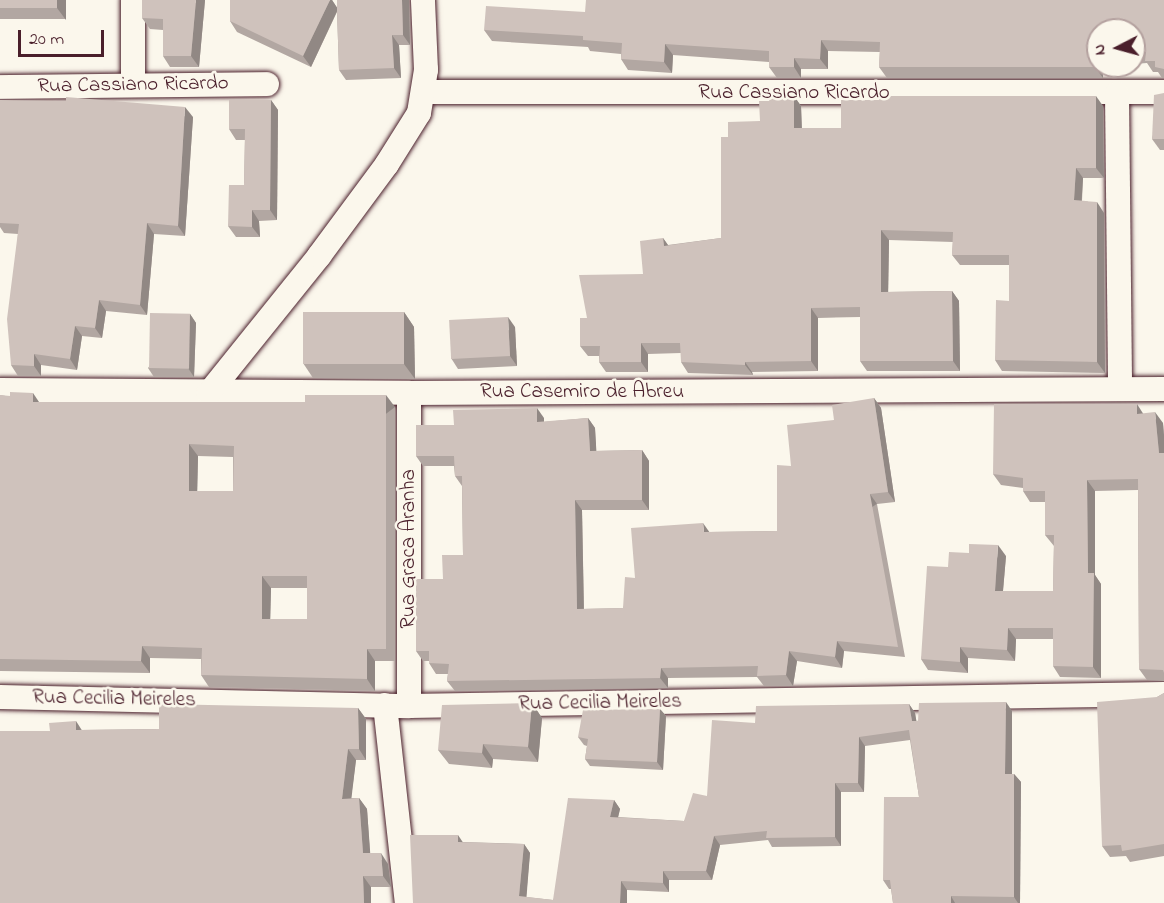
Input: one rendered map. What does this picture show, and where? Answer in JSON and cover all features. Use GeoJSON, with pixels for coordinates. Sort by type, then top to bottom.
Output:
{"type":"FeatureCollection","features":[{"type":"Feature","properties":{"kind":"street"},"geometry":{"type":"LineString","coordinates":[[133,0],[133,85]]}},
{"type":"Feature","properties":{"kind":"street"},"geometry":{"type":"LineString","coordinates":[[209,393],[387,164],[419,113],[425,92],[423,0]]}},
{"type":"Feature","properties":{"kind":"street","name":"Rua Cassiano Ricardo"},"geometry":{"type":"LineString","coordinates":[[0,87],[267,84]]}},
{"type":"Feature","properties":{"kind":"street","name":"Rua Cassiano Ricardo"},"geometry":{"type":"LineString","coordinates":[[425,92],[1116,94],[1164,92]]}},
{"type":"Feature","properties":{"kind":"street"},"geometry":{"type":"LineString","coordinates":[[1116,94],[1120,388]]}},
{"type":"Feature","properties":{"kind":"street","name":"Rua Casemiro de Abreu"},"geometry":{"type":"LineString","coordinates":[[0,390],[409,393],[1164,389]]}},
{"type":"Feature","properties":{"kind":"street","name":"Rua Graca Aranha"},"geometry":{"type":"LineString","coordinates":[[407,903],[397,705],[409,393]]}},
{"type":"Feature","properties":{"kind":"street","name":"Rua Cecilia Meireles"},"geometry":{"type":"LineString","coordinates":[[0,697],[397,705],[1164,694]]}},
{"type":"Feature","properties":{"kind":"building"},"geometry":{"type":"Polygon","coordinates":[[[0,0],[57,0],[57,8],[0,8],[0,0]]]}},
{"type":"Feature","properties":{"kind":"building"},"geometry":{"type":"Polygon","coordinates":[[[142,0],[196,0],[191,56],[163,56],[163,19],[142,18],[142,0]]]}},
{"type":"Feature","properties":{"kind":"building"},"geometry":{"type":"Polygon","coordinates":[[[230,0],[330,0],[303,56],[230,21],[230,0]]]}},
{"type":"Feature","properties":{"kind":"building"},"geometry":{"type":"Polygon","coordinates":[[[337,0],[402,0],[403,35],[392,35],[394,68],[339,70],[337,0]]]}},
{"type":"Feature","properties":{"kind":"building"},"geometry":{"type":"Polygon","coordinates":[[[586,0],[1164,0],[1164,69],[1155,67],[1155,61],[1146,61],[1146,18],[1086,18],[1086,67],[879,67],[880,42],[821,40],[820,59],[794,58],[794,67],[769,67],[769,51],[665,44],[664,62],[621,59],[622,43],[583,40],[583,36],[484,30],[486,6],[585,12],[586,0]]]}},
{"type":"Feature","properties":{"kind":"building"},"geometry":{"type":"Polygon","coordinates":[[[1164,93],[1164,139],[1152,139],[1154,95],[1164,93]]]}},
{"type":"Feature","properties":{"kind":"building"},"geometry":{"type":"Polygon","coordinates":[[[769,96],[794,96],[794,128],[841,128],[841,100],[879,100],[879,96],[1096,96],[1096,168],[1076,168],[1074,200],[1097,202],[1097,362],[995,360],[996,300],[1009,301],[1009,255],[952,255],[953,232],[881,230],[881,292],[952,291],[953,361],[860,361],[860,307],[811,308],[811,361],[745,362],[745,365],[681,362],[680,343],[641,343],[641,362],[599,362],[600,346],[580,346],[580,318],[587,318],[579,275],[643,274],[640,241],[663,238],[664,246],[721,238],[721,137],[728,137],[728,122],[760,121],[759,101],[769,101],[769,96]]]}},
{"type":"Feature","properties":{"kind":"building"},"geometry":{"type":"Polygon","coordinates":[[[66,97],[185,107],[178,226],[147,223],[140,305],[99,300],[95,328],[75,326],[70,359],[34,354],[34,366],[11,365],[7,319],[19,224],[0,223],[0,100],[66,101],[66,97]]]}},
{"type":"Feature","properties":{"kind":"building"},"geometry":{"type":"Polygon","coordinates":[[[229,100],[271,100],[270,210],[252,210],[252,227],[228,226],[229,185],[244,185],[245,129],[229,129],[229,100]]]}},
{"type":"Feature","properties":{"kind":"building"},"geometry":{"type":"Polygon","coordinates":[[[303,312],[404,312],[404,364],[303,364],[303,312]]]}},
{"type":"Feature","properties":{"kind":"building"},"geometry":{"type":"Polygon","coordinates":[[[150,313],[190,314],[189,369],[149,368],[150,313]]]}},
{"type":"Feature","properties":{"kind":"building"},"geometry":{"type":"Polygon","coordinates":[[[508,317],[510,356],[451,359],[449,320],[508,317]]]}},
{"type":"Feature","properties":{"kind":"building"},"geometry":{"type":"Polygon","coordinates":[[[10,392],[33,393],[33,402],[305,402],[305,395],[386,395],[386,649],[367,649],[367,679],[201,675],[202,648],[142,646],[141,661],[0,659],[0,395],[10,396],[10,392]],[[189,444],[189,491],[233,491],[234,446],[189,444]],[[262,576],[262,619],[307,619],[307,576],[262,576]]]}},
{"type":"Feature","properties":{"kind":"building"},"geometry":{"type":"Polygon","coordinates":[[[874,398],[888,492],[870,494],[898,647],[837,641],[835,657],[789,651],[786,675],[757,676],[758,666],[661,668],[660,678],[447,681],[449,664],[429,663],[429,651],[416,651],[416,579],[443,579],[442,555],[463,555],[462,476],[455,476],[454,456],[416,456],[416,425],[454,425],[453,410],[537,408],[537,422],[588,418],[590,451],[642,450],[642,500],[575,500],[577,609],[623,608],[625,577],[635,578],[631,528],[703,523],[704,532],[777,531],[777,465],[791,466],[787,425],[834,420],[832,405],[874,398]]]}},
{"type":"Feature","properties":{"kind":"building"},"geometry":{"type":"Polygon","coordinates":[[[994,404],[1137,404],[1137,414],[1155,412],[1159,453],[1164,453],[1164,673],[1163,670],[1139,669],[1138,479],[1087,480],[1088,573],[1094,573],[1093,667],[1053,666],[1053,628],[1008,628],[1007,650],[960,647],[960,662],[921,659],[927,566],[948,567],[949,552],[969,553],[969,544],[998,545],[995,591],[1053,591],[1054,535],[1045,535],[1045,491],[1023,491],[1023,478],[993,474],[994,404]]]}},
{"type":"Feature","properties":{"kind":"building"},"geometry":{"type":"Polygon","coordinates":[[[1164,693],[1164,844],[1122,851],[1121,845],[1102,846],[1097,702],[1157,697],[1164,693]]]}},
{"type":"Feature","properties":{"kind":"building"},"geometry":{"type":"Polygon","coordinates":[[[1006,702],[1005,774],[1014,774],[1014,897],[951,896],[951,903],[893,903],[890,880],[883,880],[884,797],[919,797],[909,730],[859,737],[858,783],[835,783],[835,837],[766,838],[767,831],[714,836],[706,871],[663,871],[663,883],[621,881],[620,903],[413,903],[410,835],[458,835],[458,842],[524,844],[519,896],[553,900],[568,798],[614,800],[610,817],[684,821],[693,793],[707,796],[712,720],[755,723],[756,706],[909,704],[912,721],[918,721],[919,703],[1006,702]]]}},
{"type":"Feature","properties":{"kind":"building"},"geometry":{"type":"Polygon","coordinates":[[[532,703],[528,747],[483,744],[482,753],[438,750],[442,705],[532,703]]]}},
{"type":"Feature","properties":{"kind":"building"},"geometry":{"type":"Polygon","coordinates":[[[159,704],[358,708],[359,749],[348,749],[342,799],[359,798],[363,853],[381,853],[383,876],[363,876],[364,903],[0,903],[0,731],[50,731],[49,723],[76,721],[76,730],[159,729],[159,704]]]}},
{"type":"Feature","properties":{"kind":"building"},"geometry":{"type":"Polygon","coordinates":[[[660,709],[657,762],[585,759],[588,739],[578,737],[583,710],[660,709]]]}}]}
